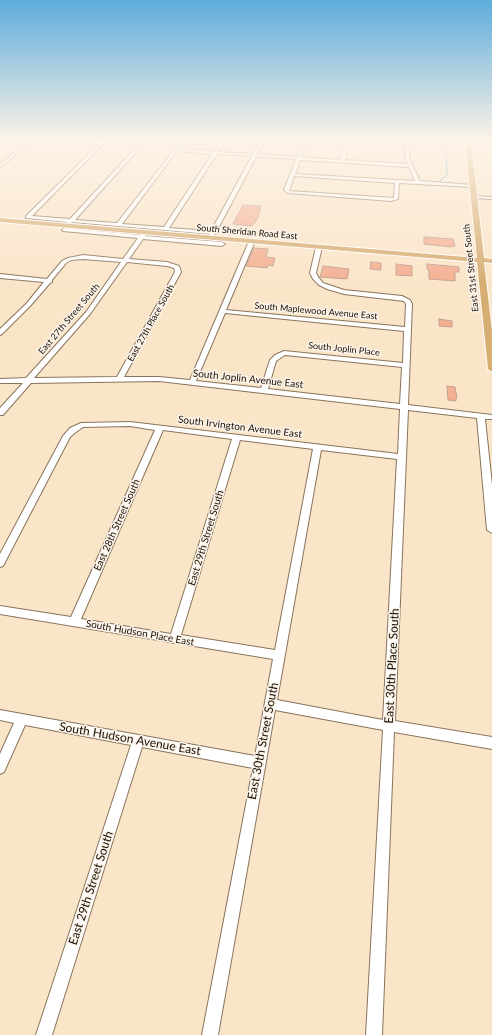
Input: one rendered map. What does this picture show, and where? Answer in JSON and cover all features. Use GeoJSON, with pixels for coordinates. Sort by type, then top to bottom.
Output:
{"type":"FeatureCollection","features":[{"type":"Feature","properties":{"kind":"main road","name":"East 31st Street South"},"geometry":{"type":"LineString","coordinates":[[473,189],[492,369]]}},
{"type":"Feature","properties":{"kind":"main road","name":"South Sheridan Road East"},"geometry":{"type":"LineString","coordinates":[[0,220],[144,234],[212,235],[252,241],[492,261]]}},
{"type":"Feature","properties":{"kind":"street","name":"South Sheridan Road East"},"geometry":{"type":"LineString","coordinates":[[54,189],[28,215],[28,217],[68,226],[118,225],[212,235]]}},
{"type":"Feature","properties":{"kind":"street"},"geometry":{"type":"LineString","coordinates":[[68,226],[101,189]]}},
{"type":"Feature","properties":{"kind":"street"},"geometry":{"type":"LineString","coordinates":[[118,225],[146,189]]}},
{"type":"Feature","properties":{"kind":"street"},"geometry":{"type":"LineString","coordinates":[[165,229],[191,189]]}},
{"type":"Feature","properties":{"kind":"street"},"geometry":{"type":"LineString","coordinates":[[212,235],[236,189]]}},
{"type":"Feature","properties":{"kind":"street"},"geometry":{"type":"LineString","coordinates":[[286,189],[287,192],[331,199],[393,200],[396,198],[397,189]]}},
{"type":"Feature","properties":{"kind":"street"},"geometry":{"type":"LineString","coordinates":[[474,197],[492,198]]}},
{"type":"Feature","properties":{"kind":"street","name":"South Sheridan Road East"},"geometry":{"type":"LineString","coordinates":[[144,234],[222,244]]}},
{"type":"Feature","properties":{"kind":"street","name":"East 27th Street South"},"geometry":{"type":"LineString","coordinates":[[0,414],[88,312],[144,234]]}},
{"type":"Feature","properties":{"kind":"street"},"geometry":{"type":"LineString","coordinates":[[192,383],[252,241]]}},
{"type":"Feature","properties":{"kind":"street","name":"East 30th Place South"},"geometry":{"type":"LineString","coordinates":[[319,247],[312,269],[313,274],[318,281],[329,288],[405,299],[409,304],[374,1035]]}},
{"type":"Feature","properties":{"kind":"street"},"geometry":{"type":"LineString","coordinates":[[0,332],[30,304],[64,262],[73,257],[126,260]]}},
{"type":"Feature","properties":{"kind":"street","name":"East 27th Place South"},"geometry":{"type":"LineString","coordinates":[[120,378],[178,272],[176,267],[167,264],[126,260]]}},
{"type":"Feature","properties":{"kind":"street"},"geometry":{"type":"LineString","coordinates":[[0,276],[50,281]]}},
{"type":"Feature","properties":{"kind":"street","name":"South Maplewood Avenue East"},"geometry":{"type":"LineString","coordinates":[[222,311],[408,329]]}},
{"type":"Feature","properties":{"kind":"street","name":"South Joplin Place"},"geometry":{"type":"LineString","coordinates":[[264,391],[273,360],[281,354],[293,353],[406,364]]}},
{"type":"Feature","properties":{"kind":"street","name":"South Joplin Avenue East"},"geometry":{"type":"LineString","coordinates":[[0,381],[120,378],[159,379],[492,417]]}},
{"type":"Feature","properties":{"kind":"street"},"geometry":{"type":"LineString","coordinates":[[481,416],[492,530]]}},
{"type":"Feature","properties":{"kind":"street","name":"South Irvington Avenue East"},"geometry":{"type":"LineString","coordinates":[[0,563],[67,436],[76,428],[88,424],[113,423],[402,457]]}},
{"type":"Feature","properties":{"kind":"street","name":"East 28th Street South"},"geometry":{"type":"LineString","coordinates":[[74,622],[160,428]]}},
{"type":"Feature","properties":{"kind":"street","name":"East 29th Street South"},"geometry":{"type":"LineString","coordinates":[[174,639],[238,437]]}},
{"type":"Feature","properties":{"kind":"street","name":"East 30th Street South"},"geometry":{"type":"LineString","coordinates":[[210,1035],[317,447]]}},
{"type":"Feature","properties":{"kind":"street","name":"South Hudson Place East"},"geometry":{"type":"LineString","coordinates":[[0,610],[280,656]]}},
{"type":"Feature","properties":{"kind":"street"},"geometry":{"type":"LineString","coordinates":[[270,704],[492,743]]}},
{"type":"Feature","properties":{"kind":"street","name":"South Hudson Avenue East"},"geometry":{"type":"LineString","coordinates":[[0,715],[259,763]]}},
{"type":"Feature","properties":{"kind":"street"},"geometry":{"type":"LineString","coordinates":[[0,768],[22,719]]}},
{"type":"Feature","properties":{"kind":"street","name":"East 29th Street South"},"geometry":{"type":"LineString","coordinates":[[44,1035],[138,741]]}},
{"type":"Feature","properties":{"kind":"building"},"geometry":{"type":"Polygon","coordinates":[[[243,205],[261,206],[258,218],[252,226],[233,224],[243,205]]]}},
{"type":"Feature","properties":{"kind":"building"},"geometry":{"type":"Polygon","coordinates":[[[424,237],[453,239],[455,246],[451,247],[424,244],[424,237]]]}},
{"type":"Feature","properties":{"kind":"building"},"geometry":{"type":"Polygon","coordinates":[[[254,248],[268,249],[266,257],[275,258],[273,266],[268,265],[267,268],[246,266],[254,248]]]}},
{"type":"Feature","properties":{"kind":"building"},"geometry":{"type":"Polygon","coordinates":[[[371,262],[381,263],[381,270],[370,269],[371,262]]]}},
{"type":"Feature","properties":{"kind":"building"},"geometry":{"type":"Polygon","coordinates":[[[396,264],[412,266],[412,276],[396,275],[396,264]]]}},
{"type":"Feature","properties":{"kind":"building"},"geometry":{"type":"Polygon","coordinates":[[[427,264],[459,267],[459,272],[455,272],[455,281],[429,279],[427,264]]]}},
{"type":"Feature","properties":{"kind":"building"},"geometry":{"type":"Polygon","coordinates":[[[323,266],[349,269],[347,279],[320,277],[323,266]]]}},
{"type":"Feature","properties":{"kind":"building"},"geometry":{"type":"Polygon","coordinates":[[[439,319],[452,321],[452,327],[439,326],[439,319]]]}},
{"type":"Feature","properties":{"kind":"building"},"geometry":{"type":"Polygon","coordinates":[[[447,386],[455,387],[457,398],[456,401],[448,400],[447,386]]]}}]}
